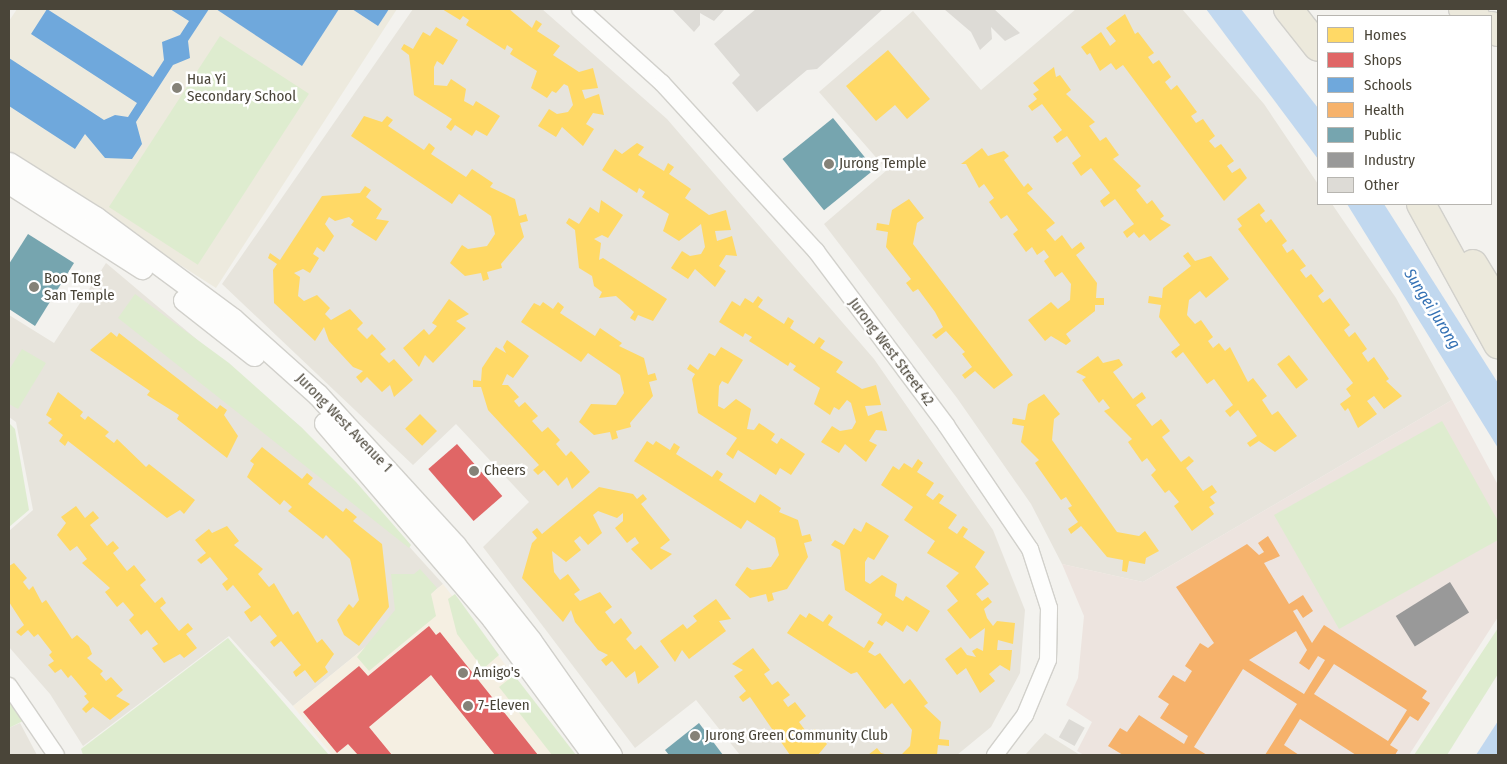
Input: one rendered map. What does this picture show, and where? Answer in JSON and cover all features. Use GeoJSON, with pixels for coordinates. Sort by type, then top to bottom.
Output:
{"type":"FeatureCollection","features":[{"type":"Feature","properties":{"kind":"highway"},"geometry":{"type":"LineString","coordinates":[[1288,9],[1317,46]]}},
{"type":"Feature","properties":{"kind":"highway"},"geometry":{"type":"LineString","coordinates":[[1422,205],[1498,344]]}},
{"type":"Feature","properties":{"kind":"highway"},"geometry":{"type":"LineString","coordinates":[[1435,205],[1498,305]]}},
{"type":"Feature","properties":{"kind":"street","name":"Jurong West Street 42"},"geometry":{"type":"LineString","coordinates":[[580,9],[662,83],[816,252],[950,432],[1030,549],[1048,608],[1048,660],[1025,715],[995,755]]}},
{"type":"Feature","properties":{"kind":"street","name":"Jurong West Avenue 1"},"geometry":{"type":"LineString","coordinates":[[9,163],[95,217],[233,319],[318,395],[466,559],[611,755]]}},
{"type":"Feature","properties":{"kind":"street","name":"Jurong West Avenue 1"},"geometry":{"type":"LineString","coordinates":[[9,183],[140,267],[275,372],[399,505],[492,618],[593,755]]}},
{"type":"Feature","properties":{"kind":"street"},"geometry":{"type":"LineString","coordinates":[[9,686],[56,755]]}},
{"type":"Feature","properties":{"kind":"shaded area","name":"Hua Yi Secondary School"},"geometry":{"type":"Polygon","coordinates":[[[17,9],[397,9],[216,288],[9,155],[9,21],[17,9]]]}},
{"type":"Feature","properties":{"kind":"shaded area"},"geometry":{"type":"Polygon","coordinates":[[[413,9],[542,9],[667,119],[874,359],[993,530],[1025,610],[1020,673],[991,727],[957,755],[740,755],[696,700],[635,748],[483,547],[529,502],[456,424],[413,465],[222,284],[413,9]]]}},
{"type":"Feature","properties":{"kind":"shaded area"},"geometry":{"type":"Polygon","coordinates":[[[1076,9],[1182,9],[1264,104],[1317,183],[1317,205],[1333,205],[1396,298],[1452,400],[1143,582],[1062,564],[1031,504],[957,398],[824,224],[887,170],[819,92],[913,11],[981,90],[1076,9]]]}},
{"type":"Feature","properties":{"kind":"shaded area"},"geometry":{"type":"Polygon","coordinates":[[[106,263],[301,427],[443,584],[293,706],[229,636],[83,746],[50,694],[9,647],[9,531],[33,510],[16,422],[9,417],[9,315],[54,343],[106,263]]]}},
{"type":"Feature","properties":{"kind":"shaded area"},"geometry":{"type":"Polygon","coordinates":[[[1452,400],[1498,485],[1498,617],[1409,755],[1084,755],[1077,751],[1092,722],[1066,705],[1078,678],[1084,616],[1062,564],[1143,582],[1452,400]]]}},
{"type":"Feature","properties":{"kind":"shaded area"},"geometry":{"type":"Polygon","coordinates":[[[443,584],[575,755],[332,755],[293,706],[443,584]]]}},
{"type":"Feature","properties":{"kind":"shaded area"},"geometry":{"type":"Polygon","coordinates":[[[20,723],[37,755],[9,755],[9,728],[20,723]]]}},
{"type":"Feature","properties":{"kind":"shaded area"},"geometry":{"type":"Polygon","coordinates":[[[1045,733],[1080,755],[1025,755],[1045,733]]]}},
{"type":"Feature","properties":{"kind":"green space"},"geometry":{"type":"Polygon","coordinates":[[[220,36],[309,94],[198,265],[109,207],[220,36]]]}},
{"type":"Feature","properties":{"kind":"green space"},"geometry":{"type":"Polygon","coordinates":[[[135,294],[229,363],[302,428],[356,482],[411,545],[409,548],[118,318],[135,294]]]}},
{"type":"Feature","properties":{"kind":"green space"},"geometry":{"type":"Polygon","coordinates":[[[22,349],[46,363],[18,409],[9,404],[9,370],[22,349]]]}},
{"type":"Feature","properties":{"kind":"green space"},"geometry":{"type":"Polygon","coordinates":[[[1442,421],[1498,521],[1498,540],[1339,629],[1274,515],[1442,421]]]}},
{"type":"Feature","properties":{"kind":"green space"},"geometry":{"type":"Polygon","coordinates":[[[9,423],[15,429],[29,510],[9,527],[9,423]]]}},
{"type":"Feature","properties":{"kind":"green space"},"geometry":{"type":"Polygon","coordinates":[[[420,569],[437,588],[431,594],[436,616],[369,671],[357,657],[395,610],[391,574],[414,574],[420,569]]]}},
{"type":"Feature","properties":{"kind":"green space"},"geometry":{"type":"Polygon","coordinates":[[[455,594],[499,655],[483,669],[457,634],[448,599],[455,594]]]}},
{"type":"Feature","properties":{"kind":"green space"},"geometry":{"type":"Polygon","coordinates":[[[1498,628],[1498,674],[1447,755],[1414,755],[1498,628]]]}},
{"type":"Feature","properties":{"kind":"green space"},"geometry":{"type":"Polygon","coordinates":[[[228,638],[329,755],[83,755],[81,749],[228,638]]]}},
{"type":"Feature","properties":{"kind":"green space"},"geometry":{"type":"Polygon","coordinates":[[[514,675],[576,755],[552,755],[499,687],[514,675]]]}},
{"type":"Feature","properties":{"kind":"green space"},"geometry":{"type":"Polygon","coordinates":[[[9,696],[27,719],[9,728],[9,696]]]}},
{"type":"Feature","properties":{"kind":"water"},"geometry":{"type":"Polygon","coordinates":[[[1206,9],[1241,9],[1317,107],[1317,158],[1206,9]]]}},
{"type":"Feature","properties":{"kind":"water","name":"Sungei Jurong"},"geometry":{"type":"Polygon","coordinates":[[[1348,205],[1385,205],[1498,383],[1498,448],[1348,205]]]}},
{"type":"Feature","properties":{"kind":"water"},"geometry":{"type":"Polygon","coordinates":[[[1498,721],[1498,755],[1476,755],[1498,721]]]}},
{"type":"Feature","properties":{"kind":"building: Homes"},"geometry":{"type":"Polygon","coordinates":[[[442,9],[509,9],[532,28],[536,20],[542,24],[537,31],[560,46],[553,55],[579,72],[593,68],[598,88],[582,90],[585,99],[599,94],[604,115],[593,113],[586,124],[594,129],[583,146],[562,127],[556,137],[538,126],[549,109],[557,114],[568,112],[573,105],[568,86],[564,84],[556,93],[552,91],[547,98],[531,88],[537,71],[510,54],[513,49],[507,45],[505,50],[466,25],[469,20],[463,16],[460,20],[442,9]]]}},
{"type":"Feature","properties":{"kind":"building: Homes"},"geometry":{"type":"Polygon","coordinates":[[[1125,14],[1135,34],[1138,32],[1154,53],[1148,57],[1153,64],[1159,60],[1171,77],[1165,82],[1171,90],[1177,85],[1197,112],[1191,116],[1196,123],[1203,119],[1215,136],[1209,141],[1215,148],[1221,144],[1234,161],[1227,166],[1232,173],[1240,168],[1247,178],[1224,201],[1123,65],[1116,70],[1111,63],[1100,71],[1090,53],[1087,55],[1081,47],[1101,32],[1110,46],[1116,41],[1106,28],[1125,14]]]}},
{"type":"Feature","properties":{"kind":"building: Homes"},"geometry":{"type":"Polygon","coordinates":[[[436,27],[458,40],[443,65],[437,61],[434,67],[434,85],[447,86],[451,79],[466,89],[464,101],[473,106],[476,101],[500,116],[487,136],[476,130],[472,136],[455,125],[451,131],[446,127],[452,119],[414,95],[409,55],[401,49],[404,44],[413,49],[423,32],[430,36],[436,27]]]}},
{"type":"Feature","properties":{"kind":"building: Homes"},"geometry":{"type":"Polygon","coordinates":[[[888,50],[930,99],[907,119],[895,105],[876,121],[846,86],[888,50]]]}},
{"type":"Feature","properties":{"kind":"building: Homes"},"geometry":{"type":"Polygon","coordinates":[[[1054,67],[1056,77],[1060,75],[1071,90],[1066,94],[1095,122],[1089,126],[1100,141],[1106,137],[1119,155],[1113,159],[1141,186],[1136,190],[1147,204],[1152,200],[1164,216],[1160,219],[1171,225],[1150,241],[1144,234],[1139,238],[1134,232],[1127,238],[1123,232],[1134,224],[1115,199],[1104,207],[1100,201],[1110,193],[1091,168],[1081,176],[1072,163],[1081,156],[1067,136],[1057,143],[1053,137],[1062,130],[1042,104],[1032,111],[1028,106],[1037,99],[1033,94],[1039,90],[1033,83],[1054,67]]]}},
{"type":"Feature","properties":{"kind":"building: Homes"},"geometry":{"type":"Polygon","coordinates":[[[364,116],[382,122],[387,116],[393,120],[388,126],[424,150],[429,143],[435,148],[431,154],[466,177],[472,169],[493,183],[490,187],[515,199],[519,216],[526,214],[528,221],[520,223],[524,237],[501,264],[502,268],[487,272],[489,279],[483,281],[481,273],[465,276],[450,263],[462,245],[468,249],[487,246],[495,234],[491,216],[459,194],[452,204],[351,136],[364,116]]]}},
{"type":"Feature","properties":{"kind":"building: Homes"},"geometry":{"type":"Polygon","coordinates":[[[637,143],[644,147],[638,155],[664,171],[668,163],[674,167],[669,174],[691,189],[685,198],[709,215],[726,210],[731,230],[715,231],[717,241],[732,236],[737,256],[726,255],[719,266],[726,271],[715,287],[695,269],[688,279],[671,268],[682,251],[690,256],[701,254],[705,247],[701,224],[679,241],[663,231],[669,214],[642,197],[645,192],[639,188],[637,193],[602,170],[615,149],[622,154],[637,143]]]}},
{"type":"Feature","properties":{"kind":"building: Homes"},"geometry":{"type":"Polygon","coordinates":[[[982,148],[988,156],[1004,151],[1009,156],[1004,160],[1024,187],[1028,183],[1033,189],[1027,193],[1055,223],[1046,230],[1055,241],[1062,235],[1072,249],[1081,242],[1085,248],[1076,255],[1097,283],[1096,298],[1104,298],[1104,305],[1095,305],[1095,311],[1066,334],[1071,341],[1066,345],[1051,336],[1045,341],[1028,320],[1051,302],[1058,309],[1070,300],[1071,284],[1062,272],[1055,277],[1044,261],[1049,257],[1044,250],[1037,255],[1032,247],[1026,252],[1013,234],[1018,230],[1007,215],[1001,219],[989,202],[994,198],[984,184],[979,188],[966,164],[961,164],[982,148]]]}},
{"type":"Feature","properties":{"kind":"building: Homes"},"geometry":{"type":"Polygon","coordinates":[[[365,186],[371,190],[366,197],[382,209],[376,219],[389,221],[376,241],[351,225],[354,221],[349,217],[335,221],[329,217],[325,224],[334,236],[324,252],[317,247],[313,254],[319,258],[310,273],[303,269],[294,273],[300,277],[298,296],[304,301],[317,295],[330,308],[325,314],[331,320],[350,309],[363,323],[357,329],[367,339],[372,334],[386,349],[380,354],[389,363],[394,359],[413,380],[394,397],[390,385],[382,392],[367,377],[361,383],[356,377],[363,371],[353,367],[329,341],[324,327],[315,341],[274,303],[273,270],[277,264],[268,258],[270,253],[280,260],[322,196],[360,193],[365,186]]]}},
{"type":"Feature","properties":{"kind":"building: Homes"},"geometry":{"type":"Polygon","coordinates":[[[909,199],[924,218],[917,223],[913,244],[1013,375],[994,389],[975,371],[965,379],[962,375],[972,367],[962,354],[965,352],[946,331],[936,339],[932,335],[943,327],[935,312],[918,289],[913,292],[906,283],[911,279],[886,247],[888,232],[876,230],[877,223],[889,225],[892,210],[909,199]]]}},
{"type":"Feature","properties":{"kind":"building: Homes"},"geometry":{"type":"Polygon","coordinates":[[[601,200],[623,215],[608,238],[602,235],[594,239],[601,243],[599,260],[603,258],[667,299],[653,321],[638,315],[635,321],[630,318],[634,312],[616,296],[599,298],[602,292],[594,286],[592,276],[579,268],[575,230],[566,223],[569,218],[579,224],[590,207],[599,213],[601,200]]]}},
{"type":"Feature","properties":{"kind":"building: Homes"},"geometry":{"type":"Polygon","coordinates":[[[1259,203],[1265,211],[1260,215],[1266,223],[1271,219],[1287,241],[1282,245],[1287,253],[1293,249],[1306,266],[1300,270],[1306,278],[1311,274],[1324,291],[1318,296],[1323,303],[1330,298],[1350,325],[1344,330],[1349,337],[1355,332],[1367,349],[1362,353],[1368,362],[1374,357],[1389,379],[1386,381],[1402,396],[1384,409],[1374,396],[1367,401],[1377,414],[1358,428],[1348,408],[1345,411],[1340,404],[1351,396],[1346,389],[1353,383],[1238,229],[1242,226],[1237,219],[1259,203]]]}},
{"type":"Feature","properties":{"kind":"building: Homes"},"geometry":{"type":"Polygon","coordinates":[[[1188,252],[1195,261],[1211,256],[1229,279],[1206,298],[1200,291],[1189,300],[1187,315],[1195,324],[1201,320],[1213,337],[1208,341],[1213,348],[1219,343],[1225,351],[1230,347],[1248,382],[1253,378],[1267,396],[1262,400],[1272,415],[1278,411],[1297,436],[1275,452],[1259,441],[1250,447],[1247,443],[1257,436],[1238,410],[1230,417],[1225,411],[1233,405],[1214,379],[1207,384],[1183,352],[1176,358],[1171,352],[1180,345],[1159,317],[1161,305],[1148,303],[1149,296],[1162,298],[1163,288],[1191,266],[1183,256],[1188,252]]]}},
{"type":"Feature","properties":{"kind":"building: Homes"},"geometry":{"type":"Polygon","coordinates":[[[758,296],[763,300],[758,307],[784,324],[788,317],[794,321],[790,328],[814,344],[819,337],[825,341],[820,348],[843,362],[836,372],[862,389],[876,385],[881,405],[865,406],[868,416],[882,411],[887,431],[876,430],[869,441],[877,445],[866,462],[845,444],[839,453],[821,442],[832,426],[840,431],[852,429],[856,422],[851,403],[847,400],[839,410],[834,407],[830,415],[814,404],[820,388],[793,370],[796,366],[790,362],[788,366],[749,341],[752,337],[745,333],[743,337],[719,322],[732,301],[740,306],[745,298],[753,303],[758,296]]]}},
{"type":"Feature","properties":{"kind":"building: Homes"},"geometry":{"type":"Polygon","coordinates":[[[449,299],[469,314],[456,321],[466,328],[433,363],[425,355],[419,367],[403,348],[424,329],[429,335],[433,331],[437,326],[432,323],[449,299]]]}},
{"type":"Feature","properties":{"kind":"building: Homes"},"geometry":{"type":"Polygon","coordinates":[[[543,302],[553,309],[558,302],[564,307],[560,313],[595,336],[600,328],[622,343],[619,346],[644,358],[648,375],[655,373],[657,380],[649,382],[653,396],[630,423],[631,427],[616,431],[618,438],[612,440],[610,432],[594,435],[579,422],[591,404],[616,405],[624,393],[620,375],[588,353],[581,362],[521,322],[534,303],[540,306],[543,302]]]}},
{"type":"Feature","properties":{"kind":"building: Homes"},"geometry":{"type":"Polygon","coordinates":[[[111,332],[117,337],[119,333],[217,409],[220,405],[227,410],[224,415],[238,436],[227,458],[177,419],[179,415],[147,395],[150,391],[90,350],[111,332]]]}},
{"type":"Feature","properties":{"kind":"building: Homes"},"geometry":{"type":"Polygon","coordinates":[[[507,340],[529,356],[513,378],[507,374],[502,385],[508,385],[519,397],[514,401],[519,407],[525,402],[538,416],[532,421],[542,432],[548,427],[560,440],[556,444],[566,456],[571,451],[590,472],[572,489],[567,477],[558,486],[544,470],[538,475],[533,470],[539,465],[488,410],[481,387],[473,387],[473,380],[481,381],[482,368],[496,347],[506,353],[503,347],[507,340]]]}},
{"type":"Feature","properties":{"kind":"building: Homes"},"geometry":{"type":"Polygon","coordinates":[[[721,347],[743,360],[728,384],[722,381],[719,386],[718,406],[724,409],[736,399],[751,409],[747,429],[754,430],[759,423],[775,434],[771,440],[777,444],[781,438],[805,454],[791,475],[780,468],[776,475],[738,450],[733,459],[726,454],[737,438],[698,413],[692,379],[695,374],[687,369],[690,364],[698,370],[709,353],[715,356],[721,347]]]}},
{"type":"Feature","properties":{"kind":"building: Homes"},"geometry":{"type":"Polygon","coordinates":[[[1289,355],[1308,379],[1296,389],[1277,364],[1289,355]]]}},
{"type":"Feature","properties":{"kind":"building: Homes"},"geometry":{"type":"Polygon","coordinates":[[[1098,356],[1103,363],[1119,359],[1123,365],[1113,372],[1133,399],[1142,392],[1146,398],[1136,405],[1152,426],[1161,419],[1170,431],[1162,437],[1181,462],[1189,456],[1194,461],[1186,468],[1203,491],[1212,485],[1217,492],[1210,497],[1215,503],[1209,507],[1214,514],[1192,531],[1174,506],[1179,502],[1169,490],[1165,493],[1151,475],[1156,470],[1147,458],[1142,462],[1128,442],[1132,439],[1104,411],[1110,408],[1103,399],[1099,403],[1082,380],[1086,377],[1076,372],[1098,356]]]}},
{"type":"Feature","properties":{"kind":"building: Homes"},"geometry":{"type":"Polygon","coordinates":[[[58,392],[83,412],[80,416],[85,420],[88,416],[109,432],[105,436],[114,443],[117,439],[146,467],[149,464],[195,500],[184,514],[180,510],[167,518],[68,441],[65,446],[59,441],[63,435],[48,423],[52,419],[46,415],[58,392]]]}},
{"type":"Feature","properties":{"kind":"building: Homes"},"geometry":{"type":"Polygon","coordinates":[[[1044,394],[1060,414],[1054,419],[1052,440],[1117,532],[1139,536],[1145,531],[1159,551],[1146,558],[1145,564],[1129,561],[1127,572],[1122,571],[1123,560],[1107,557],[1081,526],[1071,534],[1068,529],[1078,522],[1068,508],[1072,506],[1066,497],[1061,500],[1035,463],[1039,460],[1021,442],[1024,426],[1012,424],[1013,418],[1025,420],[1028,404],[1044,394]]]}},
{"type":"Feature","properties":{"kind":"building: Homes"},"geometry":{"type":"Polygon","coordinates":[[[420,414],[437,431],[422,446],[405,429],[420,414]]]}},
{"type":"Feature","properties":{"kind":"building: Homes"},"geometry":{"type":"Polygon","coordinates":[[[647,441],[653,445],[656,441],[670,450],[674,443],[680,447],[676,454],[712,477],[717,470],[723,474],[719,480],[755,503],[760,494],[781,508],[779,512],[798,520],[802,536],[810,534],[812,541],[804,543],[808,557],[787,589],[772,593],[774,600],[768,602],[766,594],[750,598],[735,585],[747,567],[752,570],[771,567],[779,555],[775,538],[747,520],[741,529],[634,461],[647,441]]]}},
{"type":"Feature","properties":{"kind":"building: Homes"},"geometry":{"type":"Polygon","coordinates":[[[262,447],[302,479],[307,473],[313,478],[308,484],[343,512],[346,508],[357,517],[353,521],[382,544],[389,607],[359,646],[344,635],[337,620],[349,604],[353,608],[359,600],[350,559],[326,535],[323,539],[288,511],[292,507],[284,500],[280,505],[247,477],[254,464],[250,461],[262,447]]]}},
{"type":"Feature","properties":{"kind":"building: Homes"},"geometry":{"type":"Polygon","coordinates":[[[918,459],[923,463],[917,472],[934,483],[926,495],[933,500],[939,493],[944,496],[939,503],[957,515],[948,528],[957,534],[963,526],[968,529],[963,537],[985,552],[975,567],[989,584],[976,594],[982,601],[988,597],[992,602],[984,609],[987,618],[993,626],[997,621],[1015,623],[1013,644],[998,640],[997,650],[1012,650],[1010,671],[1000,665],[989,674],[995,681],[980,693],[966,668],[957,675],[945,659],[961,647],[967,655],[976,657],[972,651],[977,648],[983,651],[985,628],[970,639],[947,610],[958,601],[946,586],[959,573],[927,553],[935,541],[904,520],[913,507],[881,485],[893,466],[899,470],[904,463],[912,468],[918,459]]]}},
{"type":"Feature","properties":{"kind":"building: Homes"},"geometry":{"type":"Polygon","coordinates":[[[599,487],[633,494],[637,499],[643,494],[647,499],[641,504],[670,540],[660,548],[672,554],[651,570],[631,549],[639,543],[635,537],[627,543],[615,528],[623,521],[623,513],[617,518],[598,511],[593,515],[602,533],[588,545],[580,536],[574,541],[581,550],[566,562],[552,551],[554,572],[560,580],[568,574],[580,590],[574,594],[580,601],[600,592],[612,607],[605,612],[614,624],[621,618],[632,633],[626,639],[635,650],[641,645],[659,667],[638,684],[635,671],[626,678],[612,661],[606,666],[601,660],[608,655],[598,650],[575,622],[571,610],[563,622],[522,578],[532,543],[537,538],[532,532],[537,528],[542,534],[599,487]]]}},
{"type":"Feature","properties":{"kind":"building: Homes"},"geometry":{"type":"Polygon","coordinates":[[[76,506],[85,518],[93,511],[99,518],[90,525],[107,546],[113,541],[119,548],[113,553],[127,571],[134,565],[146,580],[140,585],[155,603],[162,597],[166,603],[160,608],[179,631],[188,623],[193,629],[186,634],[197,648],[184,658],[180,654],[164,663],[152,648],[158,644],[147,630],[141,635],[129,620],[134,615],[123,602],[117,607],[105,592],[110,588],[82,563],[87,559],[77,546],[70,551],[57,535],[66,523],[61,517],[76,506]]]}},
{"type":"Feature","properties":{"kind":"building: Homes"},"geometry":{"type":"Polygon","coordinates":[[[866,522],[889,536],[874,560],[868,557],[865,562],[865,581],[870,584],[882,575],[897,584],[895,596],[903,601],[906,596],[930,611],[917,632],[907,625],[903,632],[886,621],[882,626],[877,623],[882,614],[845,590],[840,550],[831,545],[835,540],[844,545],[854,528],[861,532],[866,522]]]}},
{"type":"Feature","properties":{"kind":"building: Homes"},"geometry":{"type":"Polygon","coordinates":[[[227,526],[239,541],[234,545],[263,569],[258,574],[269,587],[274,583],[293,615],[298,611],[317,643],[322,639],[334,654],[325,667],[328,672],[315,683],[305,670],[296,677],[293,672],[301,665],[281,641],[274,647],[270,642],[277,636],[260,615],[251,622],[244,612],[251,607],[233,585],[227,591],[222,584],[228,579],[210,557],[201,564],[197,560],[206,553],[195,540],[209,529],[212,533],[227,526]]]}},
{"type":"Feature","properties":{"kind":"building: Homes"},"geometry":{"type":"Polygon","coordinates":[[[14,563],[27,578],[23,582],[29,590],[33,586],[42,603],[46,600],[72,639],[77,635],[89,646],[92,654],[87,658],[103,671],[100,674],[106,681],[111,677],[123,690],[116,696],[130,704],[110,720],[93,707],[86,713],[82,709],[89,702],[84,696],[87,694],[71,675],[68,678],[61,669],[55,673],[48,665],[54,661],[49,655],[52,652],[38,634],[34,637],[28,630],[21,636],[16,632],[24,625],[9,602],[9,566],[14,563]]]}},
{"type":"Feature","properties":{"kind":"building: Homes"},"geometry":{"type":"Polygon","coordinates":[[[716,599],[731,619],[719,621],[726,631],[689,659],[682,650],[675,662],[660,641],[683,624],[687,629],[697,621],[693,616],[716,599]]]}},
{"type":"Feature","properties":{"kind":"building: Homes"},"geometry":{"type":"Polygon","coordinates":[[[809,613],[823,622],[829,614],[833,617],[828,625],[864,648],[869,640],[874,643],[868,652],[875,656],[880,653],[904,684],[910,679],[928,703],[924,706],[941,722],[939,739],[949,740],[949,746],[938,745],[937,755],[901,755],[910,746],[912,730],[892,703],[885,709],[857,672],[851,674],[787,633],[800,614],[806,618],[809,613]]]}},
{"type":"Feature","properties":{"kind":"building: Homes"},"geometry":{"type":"Polygon","coordinates":[[[753,648],[770,670],[764,674],[772,685],[778,681],[790,695],[783,700],[788,707],[795,702],[806,716],[799,722],[808,734],[815,729],[827,744],[818,755],[790,755],[750,697],[743,702],[739,697],[746,691],[734,676],[743,670],[732,664],[753,648]]]}},
{"type":"Feature","properties":{"kind":"building: Homes"},"geometry":{"type":"Polygon","coordinates":[[[877,748],[881,753],[888,755],[868,755],[877,748]]]}},
{"type":"Feature","properties":{"kind":"building: Shops"},"geometry":{"type":"Polygon","coordinates":[[[457,444],[502,496],[474,521],[428,469],[457,444]]]}},
{"type":"Feature","properties":{"kind":"building: Shops"},"geometry":{"type":"Polygon","coordinates":[[[429,626],[436,635],[440,632],[538,755],[495,755],[431,675],[369,727],[392,755],[358,755],[348,744],[337,753],[303,712],[359,666],[368,676],[429,626]]]}},
{"type":"Feature","properties":{"kind":"building: Schools"},"geometry":{"type":"Polygon","coordinates":[[[47,9],[153,77],[164,60],[162,42],[180,35],[189,21],[170,9],[209,9],[188,41],[190,58],[173,65],[136,122],[142,144],[132,159],[105,158],[85,134],[75,149],[9,106],[9,58],[104,120],[115,115],[128,117],[137,103],[31,34],[47,9]]]}},
{"type":"Feature","properties":{"kind":"building: Schools"},"geometry":{"type":"Polygon","coordinates":[[[216,9],[339,9],[302,66],[216,9]]]}},
{"type":"Feature","properties":{"kind":"building: Schools"},"geometry":{"type":"Polygon","coordinates":[[[352,9],[389,9],[378,26],[352,9]]]}},
{"type":"Feature","properties":{"kind":"building: Health"},"geometry":{"type":"Polygon","coordinates":[[[1268,536],[1280,556],[1264,563],[1289,604],[1303,595],[1313,611],[1303,618],[1297,609],[1293,611],[1312,643],[1324,625],[1427,691],[1422,698],[1430,703],[1418,721],[1410,716],[1390,745],[1398,750],[1395,755],[1356,755],[1300,719],[1284,745],[1299,755],[1265,755],[1297,704],[1243,669],[1194,747],[1207,755],[1123,755],[1108,746],[1120,728],[1127,732],[1139,715],[1184,744],[1188,736],[1160,718],[1169,704],[1158,697],[1173,675],[1185,682],[1192,671],[1185,666],[1200,643],[1208,648],[1214,643],[1176,587],[1247,544],[1259,555],[1264,552],[1258,543],[1268,536]],[[1296,631],[1249,660],[1304,694],[1325,660],[1318,656],[1309,670],[1299,663],[1307,650],[1296,631]],[[1334,664],[1314,694],[1388,741],[1407,710],[1334,664]]]}},
{"type":"Feature","properties":{"kind":"building: Public","name":"Jurong Temple"},"geometry":{"type":"Polygon","coordinates":[[[833,118],[875,169],[824,210],[782,159],[833,118]]]}},
{"type":"Feature","properties":{"kind":"building: Public","name":"Boo Tong San Temple"},"geometry":{"type":"Polygon","coordinates":[[[28,234],[74,263],[35,326],[9,309],[9,264],[28,234]]]}},
{"type":"Feature","properties":{"kind":"building: Public","name":"Jurong Green Community Club"},"geometry":{"type":"Polygon","coordinates":[[[699,723],[723,755],[669,755],[665,750],[699,723]]]}},
{"type":"Feature","properties":{"kind":"building: Industry"},"geometry":{"type":"Polygon","coordinates":[[[1450,582],[1469,613],[1415,646],[1396,616],[1450,582]]]}},
{"type":"Feature","properties":{"kind":"building: Other"},"geometry":{"type":"Polygon","coordinates":[[[672,9],[725,9],[714,21],[700,13],[700,25],[694,32],[672,9]]]}},
{"type":"Feature","properties":{"kind":"building: Other"},"geometry":{"type":"Polygon","coordinates":[[[756,9],[883,9],[817,69],[807,70],[757,112],[732,83],[740,75],[714,44],[756,9]]]}},
{"type":"Feature","properties":{"kind":"building: Other"},"geometry":{"type":"Polygon","coordinates":[[[944,9],[994,9],[1020,33],[1005,41],[991,27],[992,39],[980,50],[971,32],[944,9]]]}},
{"type":"Feature","properties":{"kind":"building: Other"},"geometry":{"type":"Polygon","coordinates":[[[1069,719],[1085,728],[1075,746],[1059,737],[1069,719]]]}},
{"type":"Feature","properties":{"kind":"place","name":"Hua Yi Secondary School"},"geometry":{"type":"Point","coordinates":[177,88]}},
{"type":"Feature","properties":{"kind":"place","name":"Jurong Temple"},"geometry":{"type":"Point","coordinates":[829,164]}},
{"type":"Feature","properties":{"kind":"place","name":"Boo Tong San Temple"},"geometry":{"type":"Point","coordinates":[34,287]}},
{"type":"Feature","properties":{"kind":"place","name":"Cheers"},"geometry":{"type":"Point","coordinates":[474,471]}},
{"type":"Feature","properties":{"kind":"place","name":"Amigo's"},"geometry":{"type":"Point","coordinates":[463,673]}},
{"type":"Feature","properties":{"kind":"place","name":"7-Eleven"},"geometry":{"type":"Point","coordinates":[468,706]}},
{"type":"Feature","properties":{"kind":"place","name":"Jurong Green Community Club"},"geometry":{"type":"Point","coordinates":[695,736]}}]}
